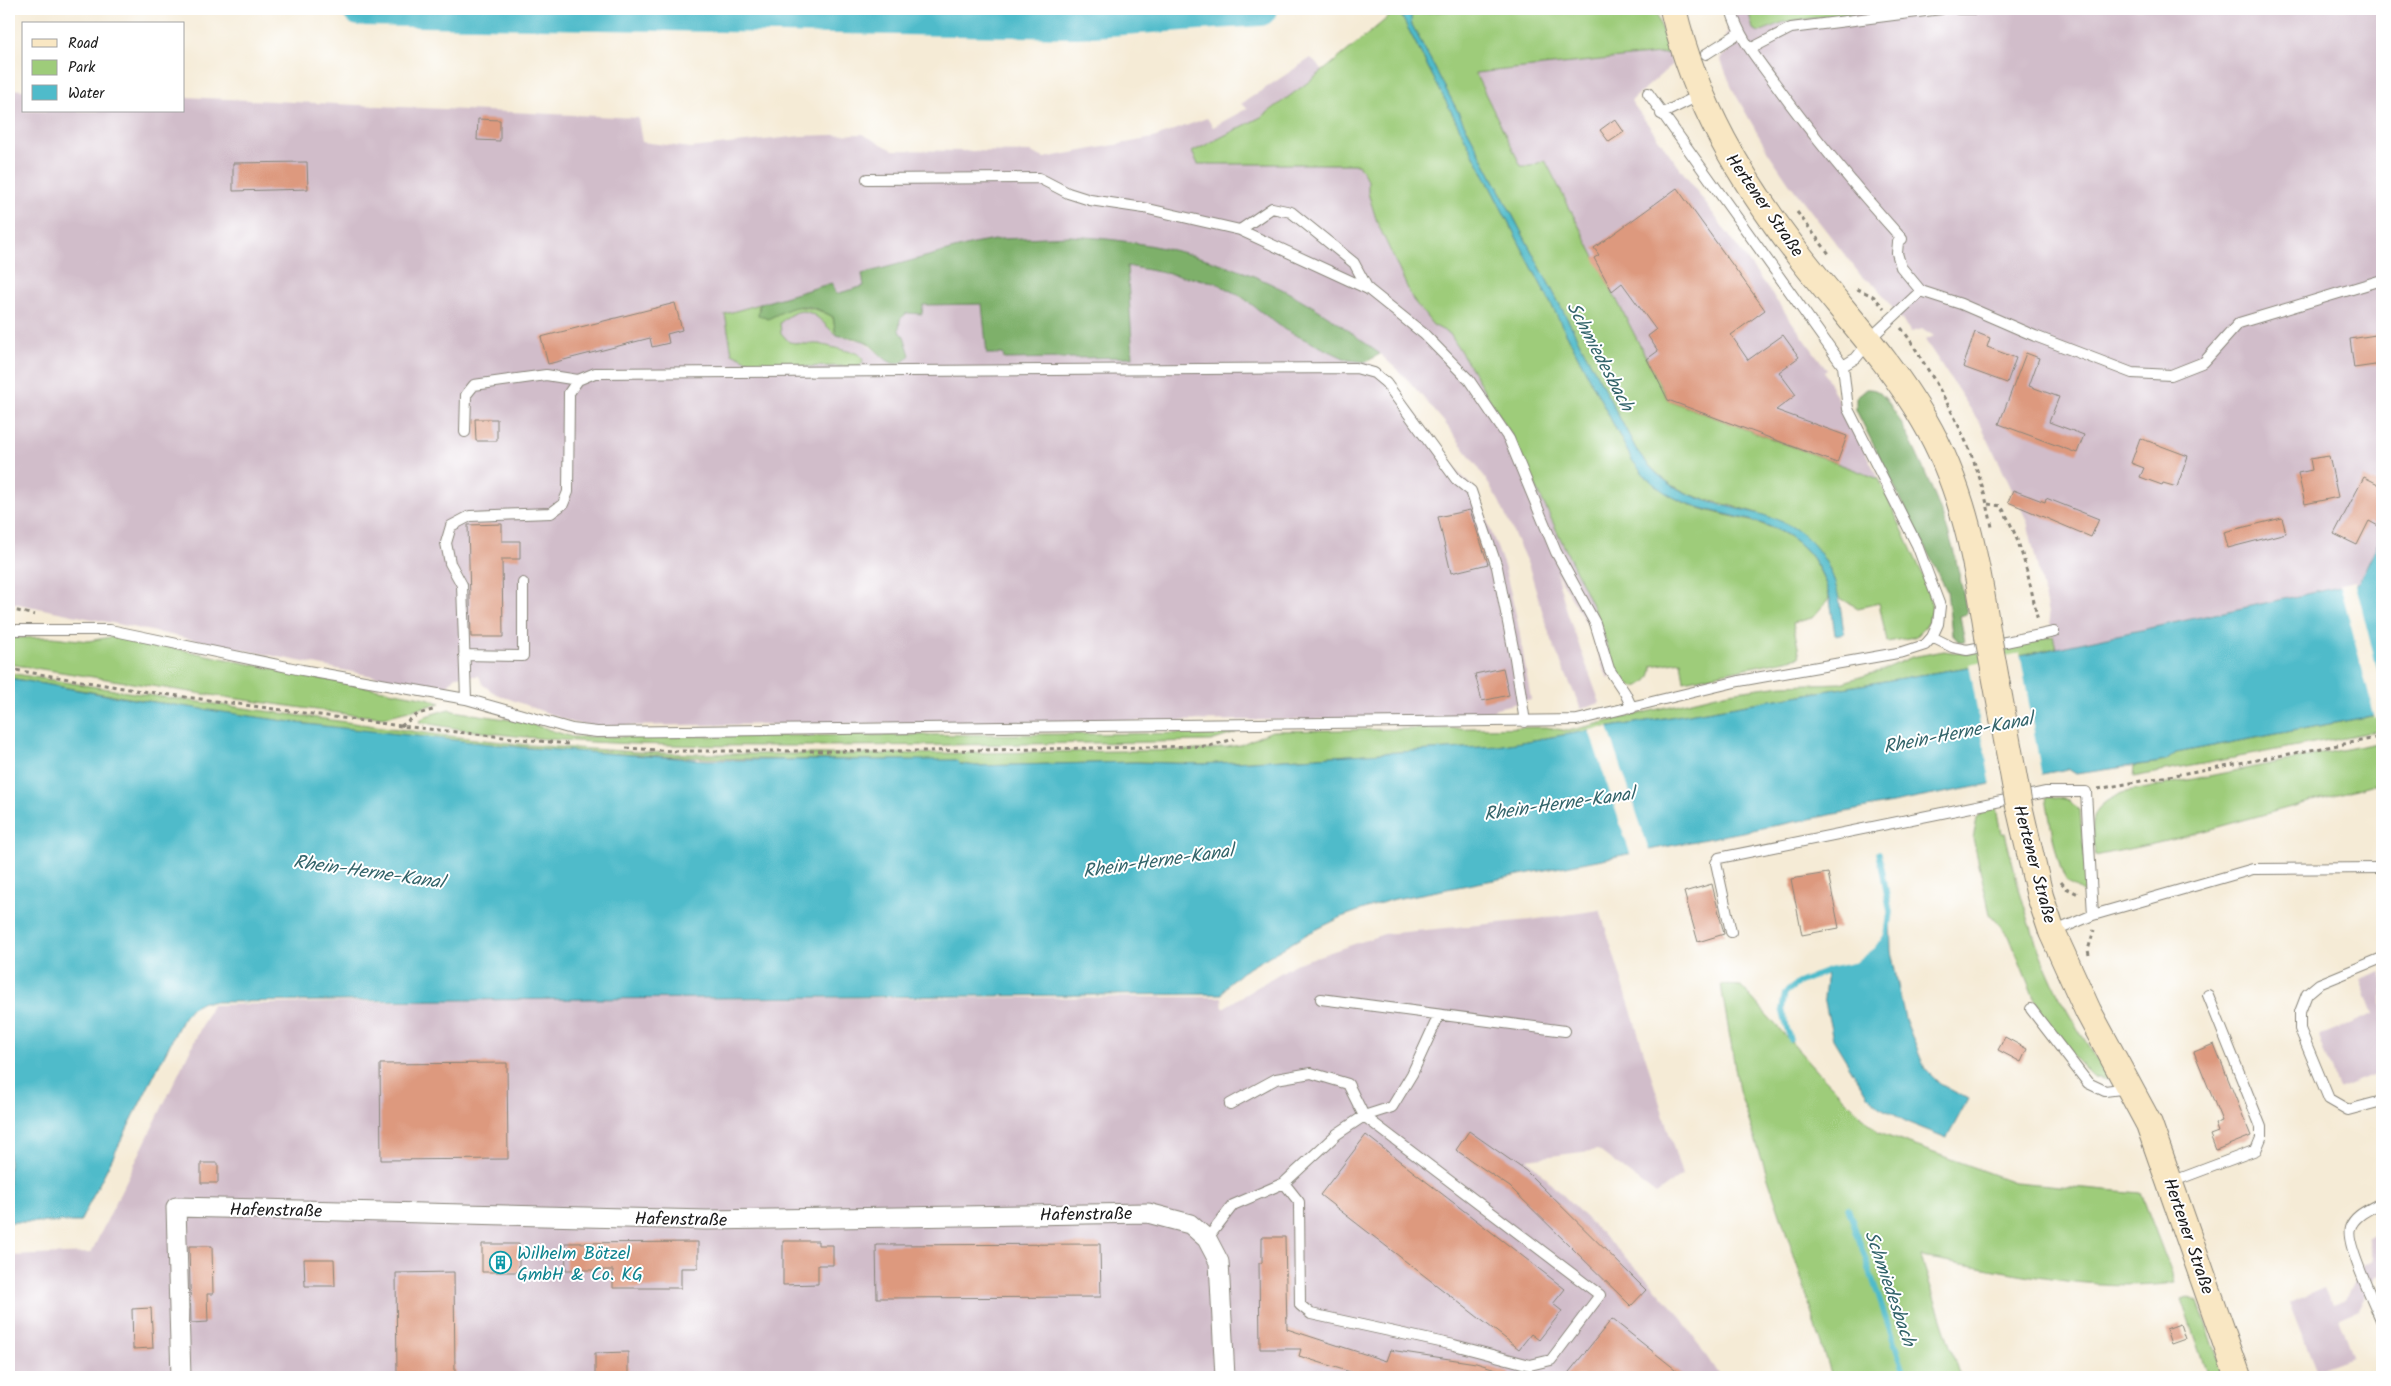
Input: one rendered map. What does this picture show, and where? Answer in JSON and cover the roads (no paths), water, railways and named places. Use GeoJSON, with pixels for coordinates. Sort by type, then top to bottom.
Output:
{"type":"FeatureCollection","features":[{"type":"Feature","properties":{"kind":"main road","name":"Hertener Straße"},"geometry":{"type":"LineString","coordinates":[[1675,14],[1695,53],[1700,95],[1721,140],[1742,176],[1800,258],[1902,385],[1925,422],[1941,453],[1973,542],[2018,806],[2040,896],[2052,932],[2088,1011],[2149,1124],[2171,1182],[2238,1377]]}},
{"type":"Feature","properties":{"kind":"street","name":"Hafenstraße"},"geometry":{"type":"LineString","coordinates":[[181,1377],[176,1207],[707,1220],[1148,1213],[1190,1224],[1207,1239],[1220,1262],[1225,1377]]}},
{"type":"Feature","properties":{"kind":"lane"},"geometry":{"type":"LineString","coordinates":[[1750,49],[1791,28],[1941,9]]}},
{"type":"Feature","properties":{"kind":"lane"},"geometry":{"type":"LineString","coordinates":[[1958,9],[1984,9]]}},
{"type":"Feature","properties":{"kind":"lane"},"geometry":{"type":"LineString","coordinates":[[1731,10],[1739,33],[1750,49],[1844,174],[1902,239],[1898,242],[1897,253],[1901,267],[1921,291],[1961,304],[2035,336],[2132,372],[2170,375],[2204,362],[2239,323],[2382,280]]}},
{"type":"Feature","properties":{"kind":"lane"},"geometry":{"type":"LineString","coordinates":[[1695,53],[1739,33]]}},
{"type":"Feature","properties":{"kind":"lane","name":"Hertener Straße"},"geometry":{"type":"LineString","coordinates":[[1648,93],[1661,114],[1843,366]]}},
{"type":"Feature","properties":{"kind":"lane"},"geometry":{"type":"LineString","coordinates":[[1661,114],[1700,95]]}},
{"type":"Feature","properties":{"kind":"lane"},"geometry":{"type":"LineString","coordinates":[[867,179],[1039,178],[1068,193],[1090,200],[1144,208],[1240,230],[1368,289],[1424,334],[1468,380],[1510,439],[1556,552],[1595,623],[1608,669],[1625,693],[1632,708]]}},
{"type":"Feature","properties":{"kind":"lane"},"geometry":{"type":"LineString","coordinates":[[1240,230],[1272,208],[1291,212],[1354,263],[1368,289]]}},
{"type":"Feature","properties":{"kind":"lane"},"geometry":{"type":"LineString","coordinates":[[9,630],[110,630],[302,670],[452,696],[572,729],[597,732],[1577,720],[1739,681],[1903,652],[1925,645],[1932,637],[1938,624],[1940,606],[1918,545],[1848,409],[1844,390],[1843,366],[1870,343],[1892,318],[1921,291]]}},
{"type":"Feature","properties":{"kind":"lane"},"geometry":{"type":"LineString","coordinates":[[465,432],[466,395],[474,385],[546,375],[578,380],[595,373],[1356,368],[1374,373],[1386,383],[1456,479],[1471,491],[1496,567],[1515,658],[1525,722]]}},
{"type":"Feature","properties":{"kind":"lane"},"geometry":{"type":"LineString","coordinates":[[466,699],[462,585],[450,563],[446,543],[451,526],[470,516],[550,513],[563,504],[568,492],[569,393],[578,380]]}},
{"type":"Feature","properties":{"kind":"lane"},"geometry":{"type":"LineString","coordinates":[[464,655],[523,656],[523,583]]}},
{"type":"Feature","properties":{"kind":"lane"},"geometry":{"type":"LineString","coordinates":[[1932,637],[1952,647],[1966,650],[2054,632]]}},
{"type":"Feature","properties":{"kind":"lane"},"geometry":{"type":"LineString","coordinates":[[1731,932],[1716,863],[1719,858],[2046,792],[2086,792],[2093,916]]}},
{"type":"Feature","properties":{"kind":"lane"},"geometry":{"type":"LineString","coordinates":[[2052,932],[2093,916],[2254,869],[2382,868]]}},
{"type":"Feature","properties":{"kind":"lane"},"geometry":{"type":"LineString","coordinates":[[2382,958],[2319,984],[2307,994],[2300,1012],[2300,1029],[2329,1099],[2348,1110],[2382,1101]]}},
{"type":"Feature","properties":{"kind":"lane"},"geometry":{"type":"LineString","coordinates":[[2171,1182],[2256,1150],[2261,1138],[2260,1127],[2208,995]]}},
{"type":"Feature","properties":{"kind":"lane"},"geometry":{"type":"LineString","coordinates":[[1321,999],[1565,1032]]}},
{"type":"Feature","properties":{"kind":"lane"},"geometry":{"type":"LineString","coordinates":[[2031,1009],[2088,1083],[2105,1091],[2130,1088]]}},
{"type":"Feature","properties":{"kind":"lane"},"geometry":{"type":"LineString","coordinates":[[1207,1239],[1233,1205],[1284,1183],[1337,1134],[1364,1116],[1392,1107],[1412,1074],[1439,1015]]}},
{"type":"Feature","properties":{"kind":"lane"},"geometry":{"type":"LineString","coordinates":[[1230,1104],[1276,1079],[1311,1073],[1348,1084],[1364,1116],[1600,1295],[1551,1360],[1530,1366],[1454,1345],[1311,1314],[1300,1305],[1299,1202],[1284,1183]]}},
{"type":"Feature","properties":{"kind":"lane"},"geometry":{"type":"LineString","coordinates":[[2382,1202],[2358,1216],[2350,1229],[2350,1243],[2382,1322]]}},
{"type":"Feature","properties":{"kind":"water"},"geometry":{"type":"Polygon","coordinates":[[[1411,14],[1411,23],[1636,449],[1655,472],[1680,490],[1701,499],[1783,522],[1800,532],[1816,548],[1830,570],[1838,593],[1844,633],[1835,635],[1831,604],[1822,575],[1809,554],[1794,540],[1777,529],[1758,522],[1696,506],[1675,498],[1651,482],[1632,460],[1401,15],[1411,14]]]}},
{"type":"Feature","properties":{"kind":"water","name":"Rhein-Herne-Kanal"},"geometry":{"type":"Polygon","coordinates":[[[2382,535],[2382,714],[2176,753],[2166,761],[2076,774],[2068,769],[1390,900],[1344,916],[1309,933],[1242,972],[1228,984],[1222,994],[203,1002],[190,1009],[182,1020],[80,1222],[9,1222],[9,678],[106,695],[305,724],[528,748],[707,760],[956,760],[960,764],[977,766],[1135,762],[1203,764],[1498,746],[1974,666],[2358,583],[2382,535]]]}},
{"type":"Feature","properties":{"kind":"water"},"geometry":{"type":"Polygon","coordinates":[[[1890,912],[1891,951],[1905,1019],[1925,1069],[1940,1084],[1968,1099],[1947,1138],[1909,1123],[1880,1107],[1867,1095],[1833,1039],[1824,998],[1827,971],[1854,965],[1872,955],[1884,939],[1890,912]]]}},
{"type":"Feature","properties":{"kind":"waterway"},"geometry":{"type":"LineString","coordinates":[[359,9],[1076,21],[1260,9]]}},
{"type":"Feature","properties":{"kind":"waterway","name":"Schmiedesbach"},"geometry":{"type":"LineString","coordinates":[[1406,9],[1408,21]]}},
{"type":"Feature","properties":{"kind":"waterway","name":"Schmiedesbach"},"geometry":{"type":"LineString","coordinates":[[1790,1040],[1782,1009],[1785,993],[1798,983],[1827,971],[1857,965],[1877,950],[1887,935],[1890,912],[1879,853]]}},
{"type":"Feature","properties":{"kind":"waterway","name":"Schmiedesbach"},"geometry":{"type":"LineString","coordinates":[[1848,1208],[1906,1377]]}},
{"type":"Feature","properties":{"kind":"place","name":"Wilhelm Bötzel GmbH & Co. KG"},"geometry":{"type":"Point","coordinates":[501,1263]}}]}
